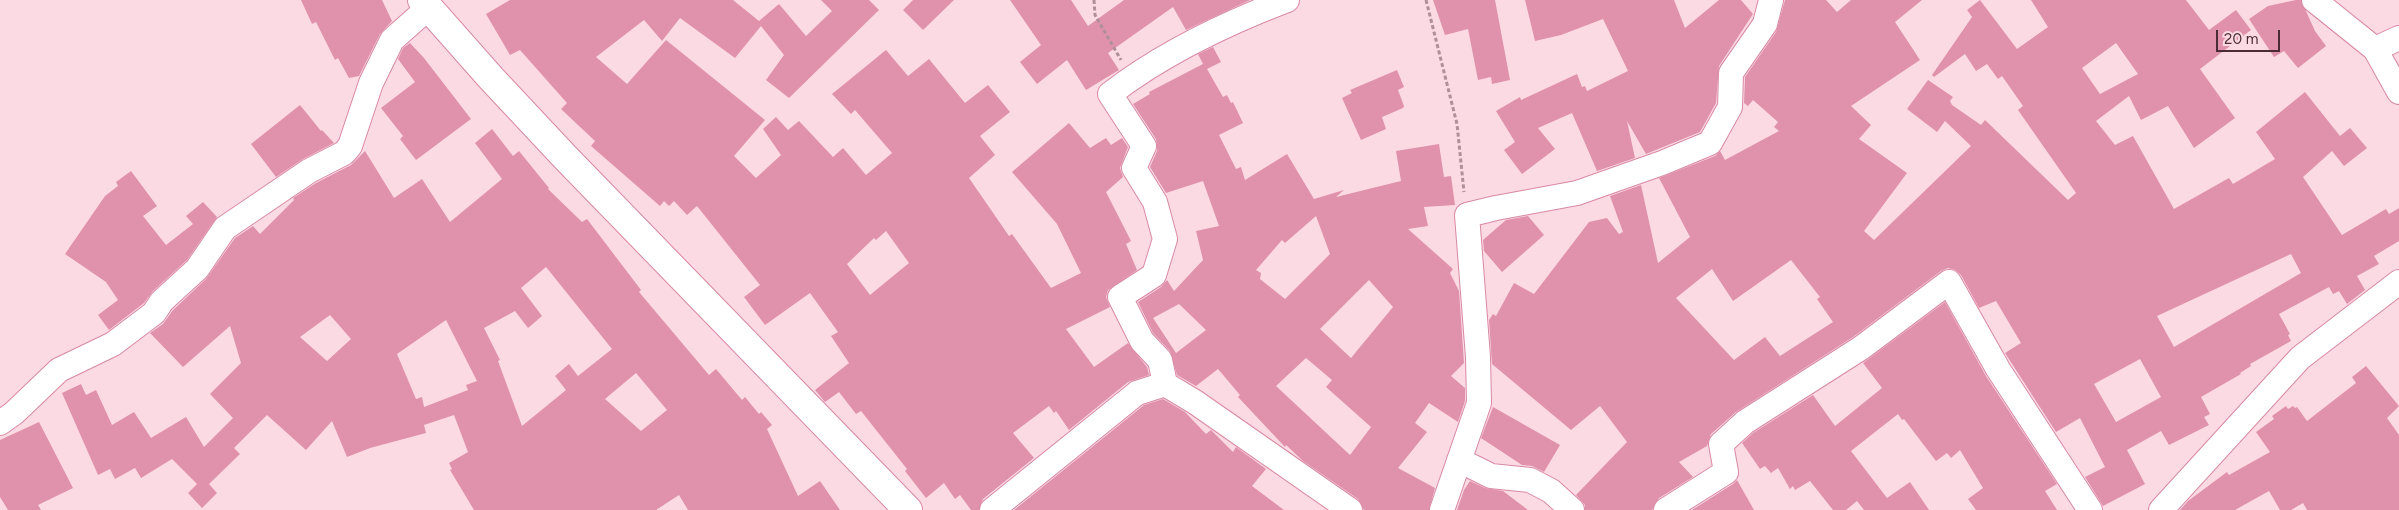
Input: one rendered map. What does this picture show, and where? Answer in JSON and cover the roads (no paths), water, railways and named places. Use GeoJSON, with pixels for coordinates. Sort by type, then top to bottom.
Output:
{"type":"FeatureCollection","features":[{"type":"Feature","properties":{"kind":"main road"},"geometry":{"type":"LineString","coordinates":[[425,4],[558,150],[908,510]]}},
{"type":"Feature","properties":{"kind":"street"},"geometry":{"type":"LineString","coordinates":[[1287,0],[1200,38],[1158,60],[1131,77],[1110,94],[1144,146],[1134,168],[1155,202],[1165,239],[1154,275],[1120,297],[1142,341],[1160,360],[1165,384],[1195,402],[1351,510],[1360,506],[1365,510]]}},
{"type":"Feature","properties":{"kind":"street"},"geometry":{"type":"LineString","coordinates":[[1442,510],[1479,403],[1478,356],[1466,216],[1577,193],[1662,163],[1710,143],[1730,106],[1731,73],[1765,24],[1771,0]]}},
{"type":"Feature","properties":{"kind":"street"},"geometry":{"type":"LineString","coordinates":[[2314,0],[2375,49],[2399,92]]}},
{"type":"Feature","properties":{"kind":"street"},"geometry":{"type":"LineString","coordinates":[[0,423],[14,413],[60,370],[113,344],[154,313],[162,301],[197,269],[225,228],[309,171],[344,153],[350,146],[371,83],[392,40],[425,4]]}},
{"type":"Feature","properties":{"kind":"street"},"geometry":{"type":"LineString","coordinates":[[2375,49],[2399,38]]}},
{"type":"Feature","properties":{"kind":"street"},"geometry":{"type":"LineString","coordinates":[[1666,510],[1726,472],[1721,444],[1746,422],[1861,348],[1949,282],[1998,369],[2090,510]]}},
{"type":"Feature","properties":{"kind":"street"},"geometry":{"type":"LineString","coordinates":[[2163,509],[2300,358],[2399,282]]}},
{"type":"Feature","properties":{"kind":"street"},"geometry":{"type":"LineString","coordinates":[[992,510],[1137,393],[1165,384]]}},
{"type":"Feature","properties":{"kind":"street"},"geometry":{"type":"LineString","coordinates":[[1459,460],[1491,476],[1530,480],[1551,492],[1572,510]]}}]}
